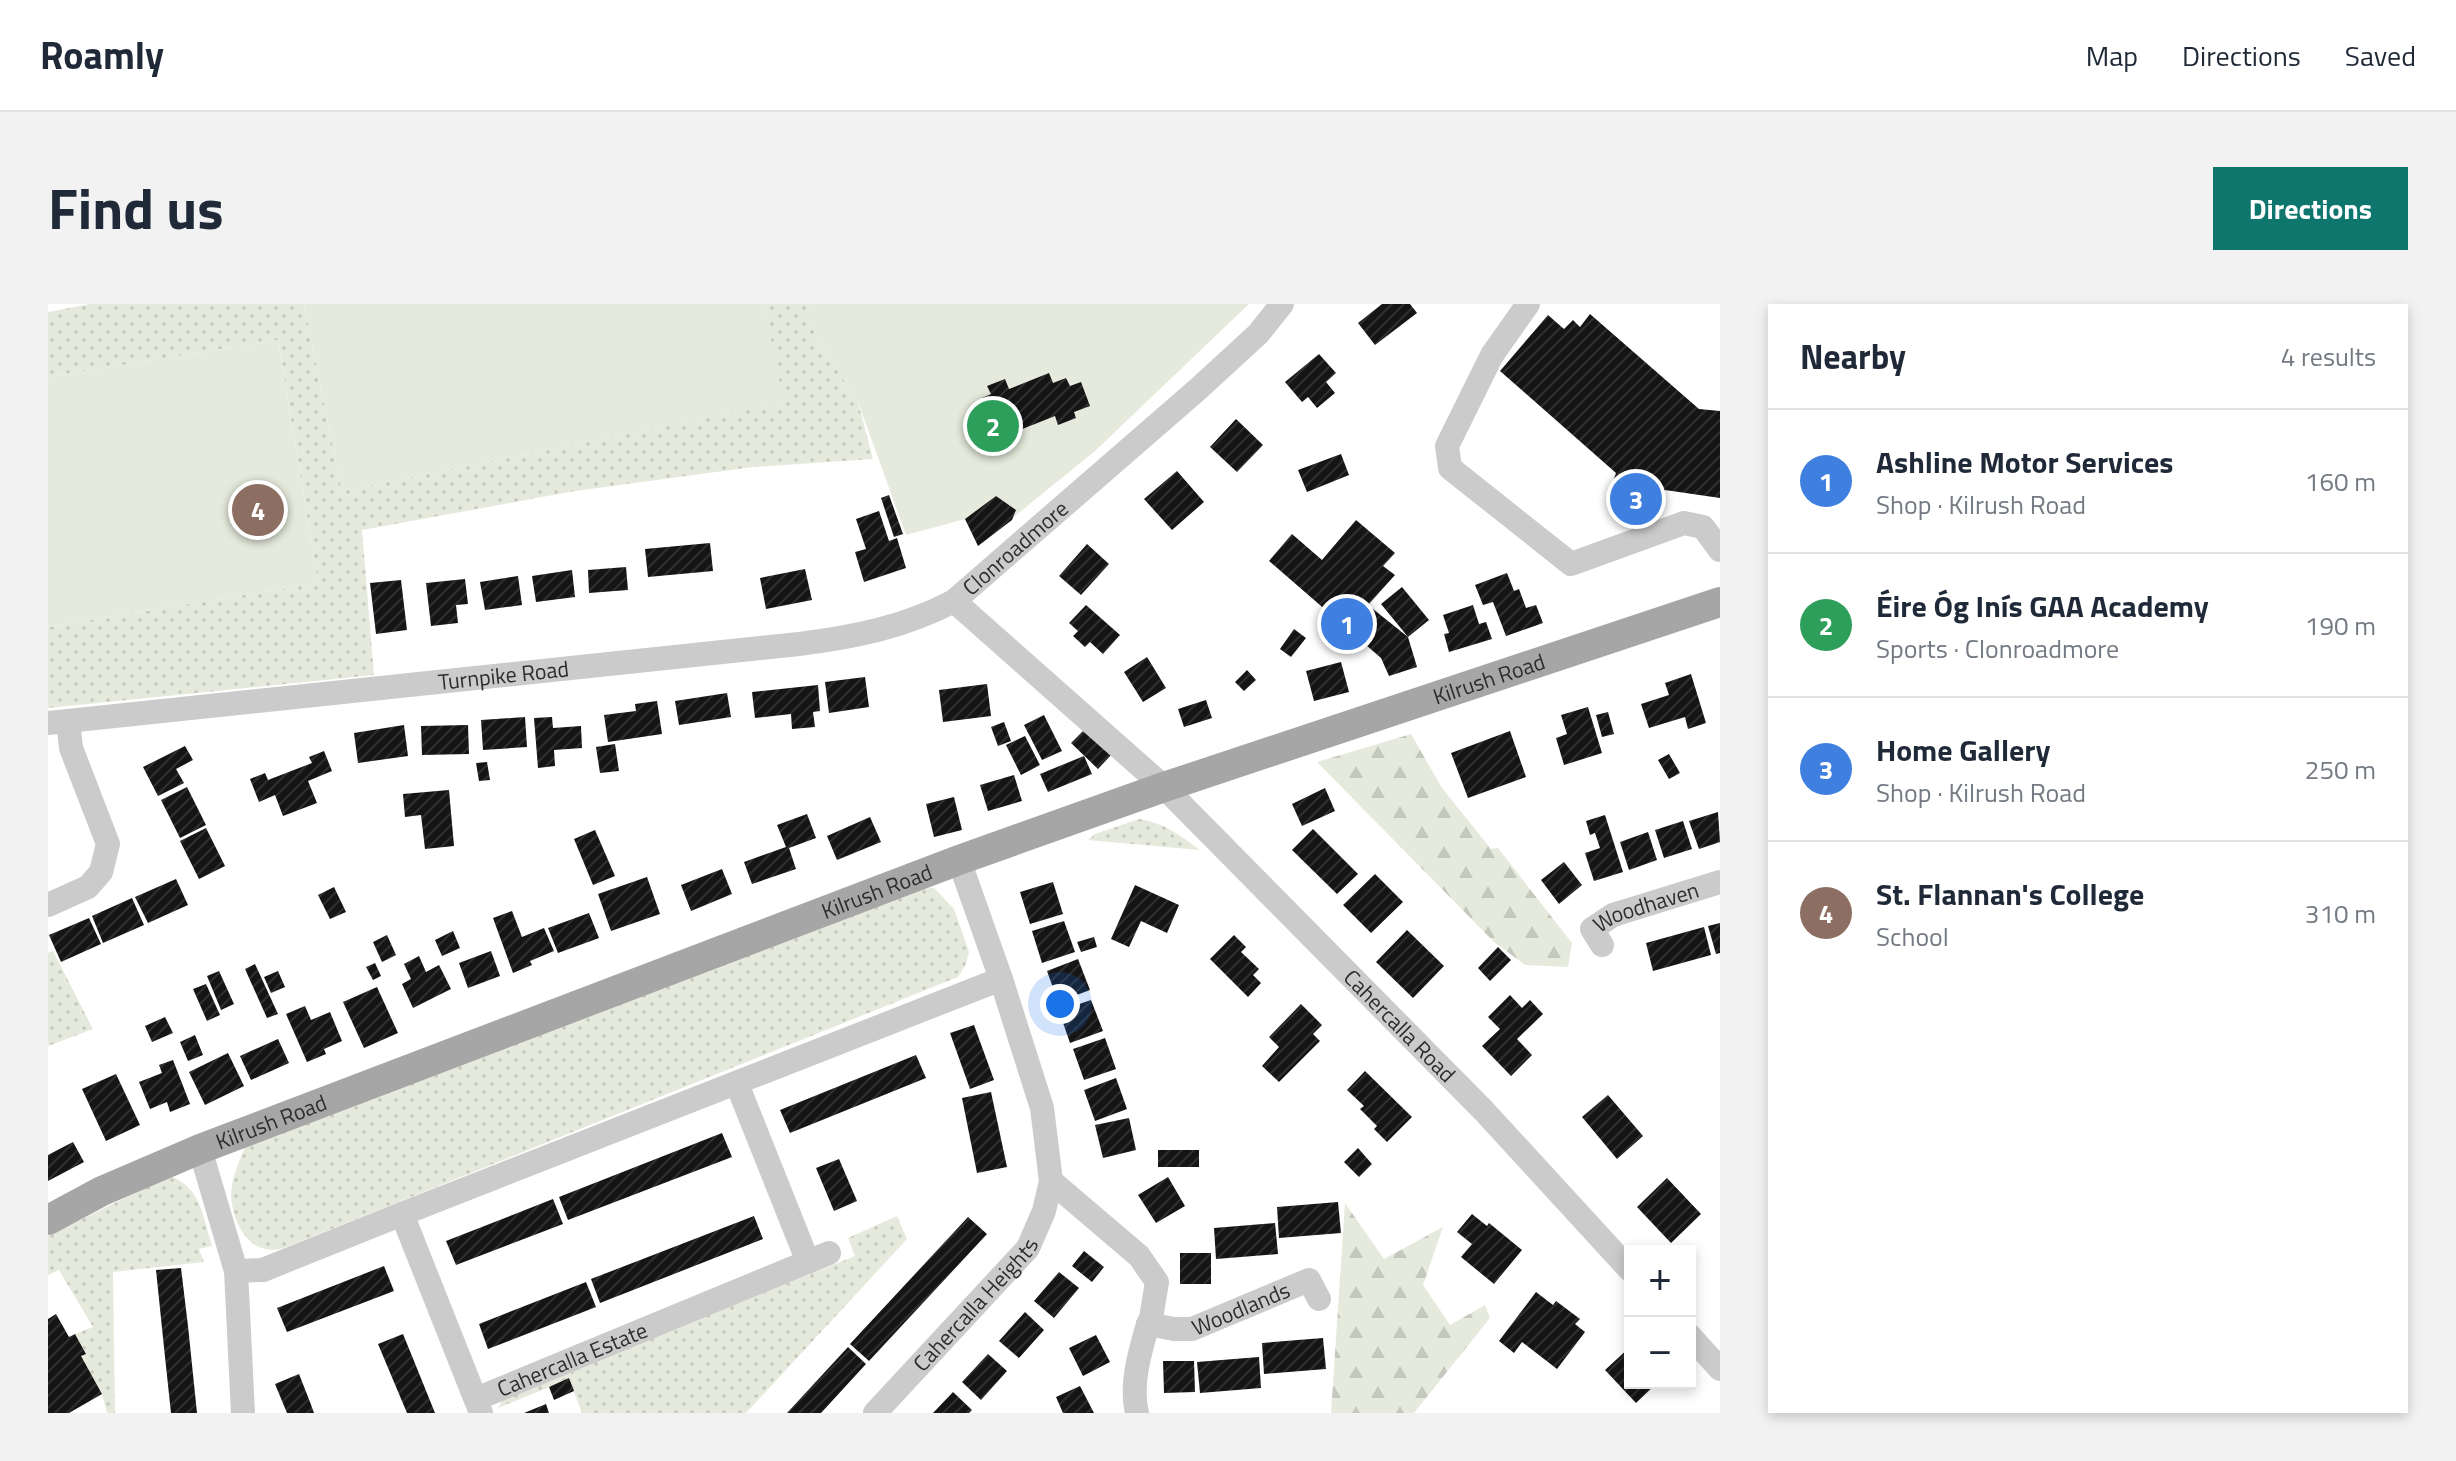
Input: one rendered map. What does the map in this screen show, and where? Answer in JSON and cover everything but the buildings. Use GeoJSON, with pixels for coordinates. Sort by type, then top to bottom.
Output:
{"type":"FeatureCollection","features":[{"type":"Feature","properties":{"kind":"main road","name":"Kilrush Road"},"geometry":{"type":"LineString","coordinates":[[48,1220],[102,1191],[200,1149],[959,860],[1164,787],[1720,602]]}},
{"type":"Feature","properties":{"kind":"street","name":"Clonroadmore"},"geometry":{"type":"LineString","coordinates":[[1164,787],[954,601],[1197,390],[1258,334],[1282,304]]}},
{"type":"Feature","properties":{"kind":"street"},"geometry":{"type":"LineString","coordinates":[[1528,304],[1492,355],[1447,446],[1450,468],[1571,564],[1684,523],[1703,527],[1720,550]]}},
{"type":"Feature","properties":{"kind":"street","name":"Turnpike Road"},"geometry":{"type":"LineString","coordinates":[[58,722],[858,637],[921,617],[954,601]]}},
{"type":"Feature","properties":{"kind":"street"},"geometry":{"type":"LineString","coordinates":[[48,905],[88,887],[101,872],[108,844],[58,722]]}},
{"type":"Feature","properties":{"kind":"street","name":"Cahercalla Road"},"geometry":{"type":"LineString","coordinates":[[1164,787],[1484,1111],[1624,1263]]}},
{"type":"Feature","properties":{"kind":"street"},"geometry":{"type":"LineString","coordinates":[[959,860],[1042,1108],[1051,1181],[1139,1256],[1157,1282],[1151,1318],[1138,1362],[1134,1401],[1137,1413]]}},
{"type":"Feature","properties":{"kind":"street","name":"Woodhaven"},"geometry":{"type":"LineString","coordinates":[[1602,945],[1592,929],[1613,915],[1720,882]]}},
{"type":"Feature","properties":{"kind":"street"},"geometry":{"type":"LineString","coordinates":[[236,1271],[263,1270],[1001,979]]}},
{"type":"Feature","properties":{"kind":"street","name":"Cahercalla Estate"},"geometry":{"type":"LineString","coordinates":[[402,1214],[479,1406],[819,1258],[737,1084]]}},
{"type":"Feature","properties":{"kind":"street"},"geometry":{"type":"LineString","coordinates":[[200,1149],[236,1271],[243,1413]]}},
{"type":"Feature","properties":{"kind":"street","name":"Cahercalla Heights"},"geometry":{"type":"LineString","coordinates":[[875,1413],[1028,1248],[1044,1211],[1051,1181]]}},
{"type":"Feature","properties":{"kind":"street","name":"Woodlands"},"geometry":{"type":"LineString","coordinates":[[1148,1324],[1192,1329],[1309,1280],[1319,1299]]}},
{"type":"Feature","properties":{"kind":"street"},"geometry":{"type":"LineString","coordinates":[[1696,1343],[1720,1369]]}},
{"type":"Feature","properties":{"kind":"green space"},"geometry":{"type":"Polygon","coordinates":[[[90,304],[304,304],[342,491],[783,403],[764,304],[807,304],[818,340],[858,402],[873,459],[753,467],[575,491],[362,530],[374,675],[48,708],[48,627],[318,583],[278,340],[48,377],[48,312],[90,304]]]}},
{"type":"Feature","properties":{"kind":"green space"},"geometry":{"type":"Polygon","coordinates":[[[304,304],[764,304],[784,403],[342,491],[304,304]]]}},
{"type":"Feature","properties":{"kind":"green space"},"geometry":{"type":"Polygon","coordinates":[[[807,304],[1249,304],[1095,451],[978,546],[965,519],[906,535],[858,402],[818,340],[807,304]]]}},
{"type":"Feature","properties":{"kind":"green space"},"geometry":{"type":"Polygon","coordinates":[[[278,340],[318,583],[48,627],[48,377],[278,340]]]}},
{"type":"Feature","properties":{"kind":"green space"},"geometry":{"type":"Polygon","coordinates":[[[1411,734],[1442,788],[1491,849],[1498,848],[1572,943],[1568,967],[1525,965],[1493,941],[1317,762],[1411,734]]]}},
{"type":"Feature","properties":{"kind":"green space"},"geometry":{"type":"Polygon","coordinates":[[[1139,819],[1164,827],[1200,850],[1088,840],[1095,834],[1139,819]]]}},
{"type":"Feature","properties":{"kind":"green space"},"geometry":{"type":"Polygon","coordinates":[[[934,888],[954,909],[969,952],[958,977],[284,1248],[272,1250],[253,1244],[235,1218],[231,1190],[245,1147],[922,889],[934,888]]]}},
{"type":"Feature","properties":{"kind":"green space"},"geometry":{"type":"Polygon","coordinates":[[[53,951],[93,1029],[48,1046],[48,953],[53,951]]]}},
{"type":"Feature","properties":{"kind":"green space"},"geometry":{"type":"Polygon","coordinates":[[[169,1176],[188,1187],[194,1195],[212,1246],[199,1249],[204,1262],[113,1272],[115,1413],[107,1413],[102,1394],[81,1356],[86,1353],[75,1334],[93,1327],[59,1270],[48,1275],[48,1236],[169,1176]]]}},
{"type":"Feature","properties":{"kind":"green space"},"geometry":{"type":"Polygon","coordinates":[[[1345,1203],[1384,1259],[1443,1227],[1423,1285],[1450,1325],[1485,1305],[1490,1318],[1414,1413],[1331,1413],[1345,1203]]]}},
{"type":"Feature","properties":{"kind":"green space"},"geometry":{"type":"Polygon","coordinates":[[[897,1216],[907,1239],[746,1413],[582,1413],[569,1379],[498,1408],[510,1394],[855,1256],[848,1238],[897,1216]]]}},
{"type":"Feature","properties":{"kind":"place","name":"Éire Óg Inís GAA Academy"},"geometry":{"type":"Point","coordinates":[993,426]}},
{"type":"Feature","properties":{"kind":"place","name":"Home Gallery"},"geometry":{"type":"Point","coordinates":[1636,499]}},
{"type":"Feature","properties":{"kind":"place","name":"St. Flannan's College"},"geometry":{"type":"Point","coordinates":[258,510]}},
{"type":"Feature","properties":{"kind":"place","name":"Ashline Motor Services"},"geometry":{"type":"Point","coordinates":[1347,624]}}]}
